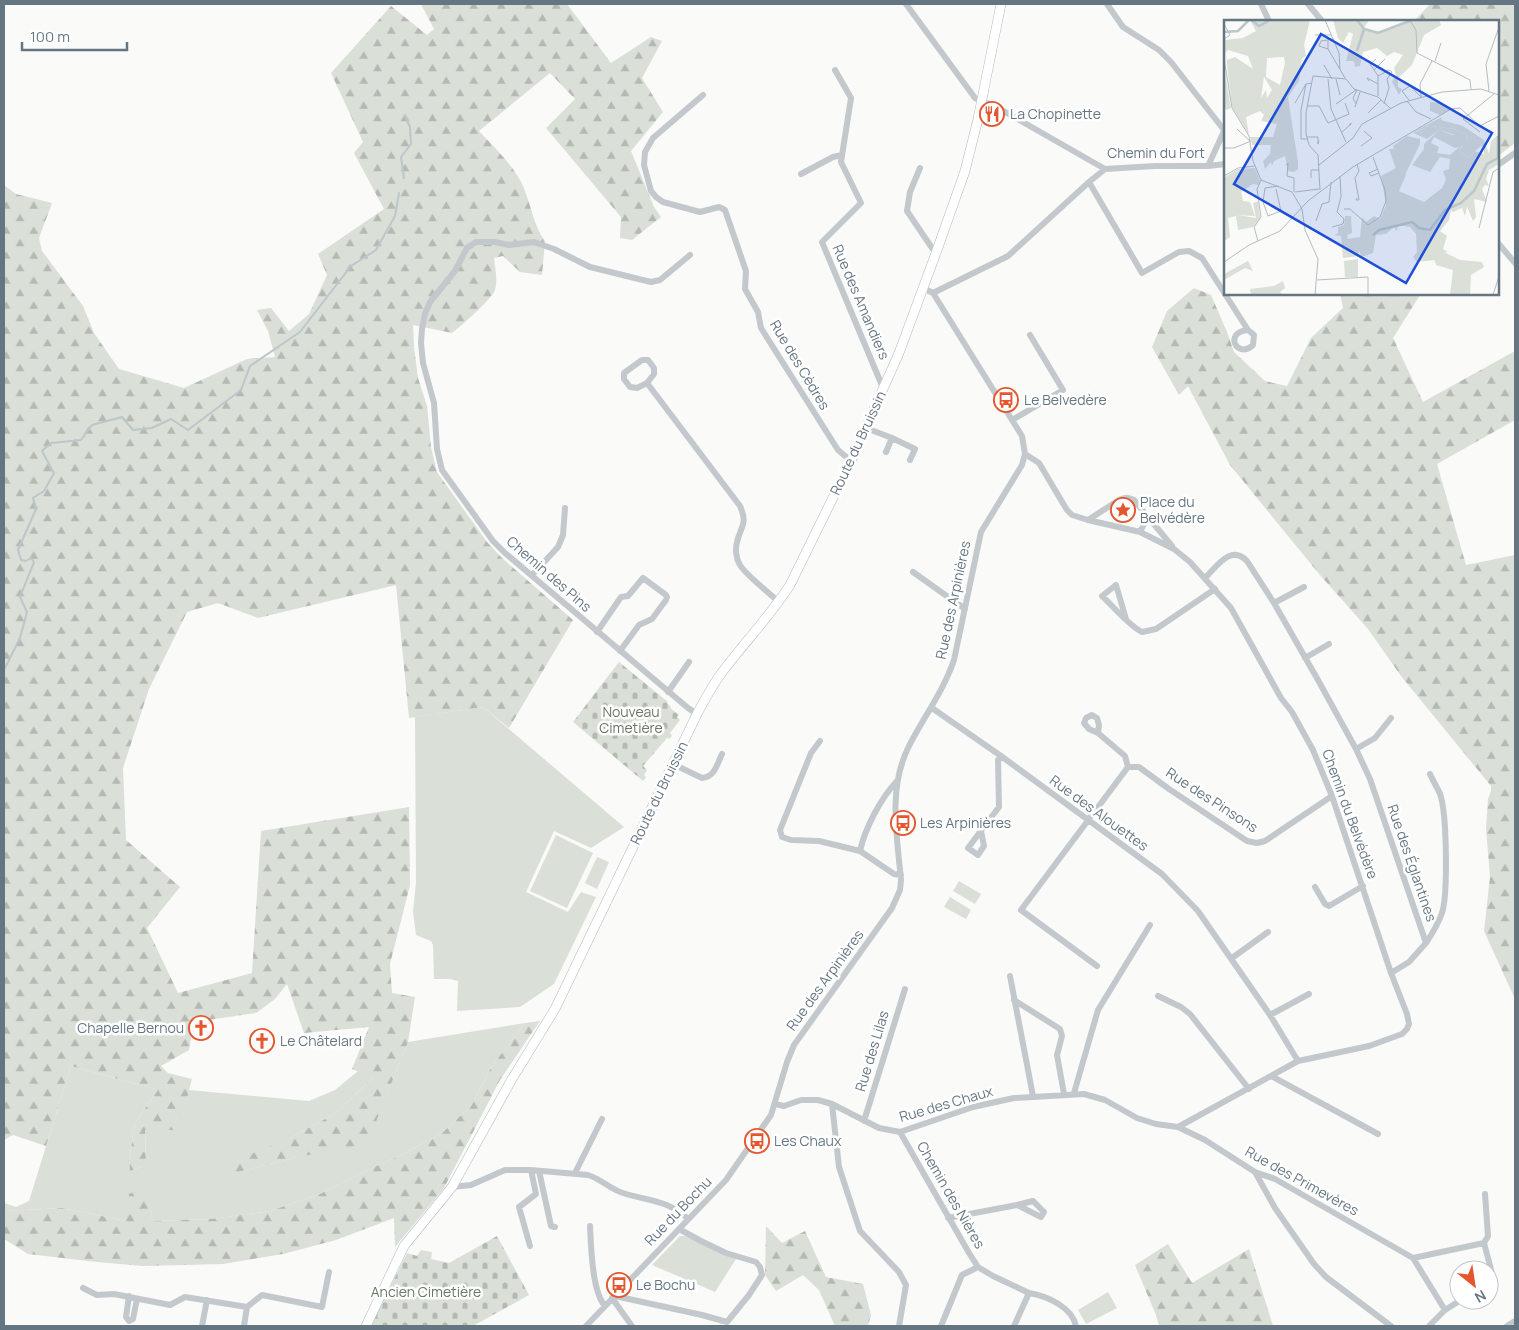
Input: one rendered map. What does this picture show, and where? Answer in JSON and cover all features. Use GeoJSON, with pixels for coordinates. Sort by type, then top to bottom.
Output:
{"type":"FeatureCollection","features":[{"type":"Feature","properties":{"kind":"street"},"geometry":{"type":"LineString","coordinates":[[906,4],[975,98],[982,102]]}},
{"type":"Feature","properties":{"kind":"street","name":"Route du Bruissin"},"geometry":{"type":"LineString","coordinates":[[366,1326],[404,1246],[452,1187],[512,1079],[555,1009],[697,714],[723,671],[779,602],[797,572],[851,461],[899,354],[965,171],[982,102],[1001,4]]}},
{"type":"Feature","properties":{"kind":"street"},"geometry":{"type":"LineString","coordinates":[[1107,4],[1124,27],[1159,50],[1171,62],[1224,129],[1208,166]]}},
{"type":"Feature","properties":{"kind":"street"},"geometry":{"type":"LineString","coordinates":[[1261,4],[1269,20]]}},
{"type":"Feature","properties":{"kind":"street"},"geometry":{"type":"LineString","coordinates":[[1308,4],[1321,20]]}},
{"type":"Feature","properties":{"kind":"street","name":"Rue des Amandiers"},"geometry":{"type":"LineString","coordinates":[[835,70],[851,98],[841,162],[861,203],[822,242],[883,388]]}},
{"type":"Feature","properties":{"kind":"street","name":"Rue des Cèdres"},"geometry":{"type":"LineString","coordinates":[[703,95],[654,138],[645,152],[644,166],[651,191],[664,202],[700,212],[720,207],[725,210],[746,271],[745,289],[758,312],[761,328],[838,450],[851,461]]}},
{"type":"Feature","properties":{"kind":"street","name":"Chemin du Fort"},"geometry":{"type":"LineString","coordinates":[[982,102],[993,105],[1106,169],[1224,164]]}},
{"type":"Feature","properties":{"kind":"street"},"geometry":{"type":"LineString","coordinates":[[1499,164],[1515,153]]}},
{"type":"Feature","properties":{"kind":"street"},"geometry":{"type":"LineString","coordinates":[[801,174],[833,157],[842,155]]}},
{"type":"Feature","properties":{"kind":"street"},"geometry":{"type":"LineString","coordinates":[[920,168],[910,192],[907,210],[936,253]]}},
{"type":"Feature","properties":{"kind":"street"},"geometry":{"type":"LineString","coordinates":[[933,293],[1008,256],[1089,182],[1106,169]]}},
{"type":"Feature","properties":{"kind":"street"},"geometry":{"type":"LineString","coordinates":[[1089,182],[1142,273],[1179,252],[1189,251],[1202,258],[1224,292]]}},
{"type":"Feature","properties":{"kind":"street","name":"Chemin des Pins"},"geometry":{"type":"LineString","coordinates":[[690,255],[660,280],[651,282],[590,266],[534,242],[509,244],[476,242],[467,248],[455,271],[430,302],[425,314],[421,343],[423,363],[434,403],[437,448],[442,470],[493,541],[504,553],[597,632],[697,714]]}},
{"type":"Feature","properties":{"kind":"street"},"geometry":{"type":"LineString","coordinates":[[1499,244],[1515,263]]}},
{"type":"Feature","properties":{"kind":"street"},"geometry":{"type":"LineString","coordinates":[[923,288],[933,293],[1022,436],[1025,454]]}},
{"type":"Feature","properties":{"kind":"street"},"geometry":{"type":"LineString","coordinates":[[1226,295],[1248,330]]}},
{"type":"Feature","properties":{"kind":"street"},"geometry":{"type":"LineString","coordinates":[[1012,420],[1063,390],[1030,335]]}},
{"type":"Feature","properties":{"kind":"street"},"geometry":{"type":"LineString","coordinates":[[642,360],[648,360],[654,368],[654,374],[647,383],[637,388],[630,387],[624,379],[624,373],[642,360]]}},
{"type":"Feature","properties":{"kind":"street"},"geometry":{"type":"LineString","coordinates":[[647,383],[740,506],[744,516],[744,525],[736,543],[736,557],[740,567],[779,602]]}},
{"type":"Feature","properties":{"kind":"street"},"geometry":{"type":"LineString","coordinates":[[866,428],[915,449],[910,460]]}},
{"type":"Feature","properties":{"kind":"street"},"geometry":{"type":"LineString","coordinates":[[886,452],[892,438]]}},
{"type":"Feature","properties":{"kind":"street","name":"Chemin du Belvédère"},"geometry":{"type":"LineString","coordinates":[[1025,454],[1040,463],[1067,510],[1072,515],[1140,532],[1174,549],[1190,562],[1231,608],[1281,698],[1292,712],[1313,750],[1332,796],[1409,1024],[1402,1034],[1369,1046],[1298,1061]]}},
{"type":"Feature","properties":{"kind":"street","name":"Rue des Arpinières"},"geometry":{"type":"LineString","coordinates":[[776,1104],[787,1062],[794,1045],[892,908],[900,890],[901,875],[895,798],[897,781],[908,748],[949,675],[954,660],[981,532],[1022,465],[1025,454]]}},
{"type":"Feature","properties":{"kind":"street","name":"Chemin du Belvédère"},"geometry":{"type":"LineString","coordinates":[[1088,520],[1124,498],[1129,498],[1134,500],[1174,549]]}},
{"type":"Feature","properties":{"kind":"street"},"geometry":{"type":"LineString","coordinates":[[532,575],[558,547],[563,535],[565,508]]}},
{"type":"Feature","properties":{"kind":"street"},"geometry":{"type":"LineString","coordinates":[[1140,532],[1148,516]]}},
{"type":"Feature","properties":{"kind":"street","name":"Rue des Églantines"},"geometry":{"type":"LineString","coordinates":[[1205,578],[1228,556],[1235,554],[1242,556],[1247,561],[1274,603],[1356,749],[1370,779],[1426,944],[1409,962],[1391,972]]}},
{"type":"Feature","properties":{"kind":"street"},"geometry":{"type":"LineString","coordinates":[[913,572],[965,609]]}},
{"type":"Feature","properties":{"kind":"street"},"geometry":{"type":"LineString","coordinates":[[597,632],[621,597],[628,596],[643,578],[666,594],[666,600],[652,619],[639,625],[620,651]]}},
{"type":"Feature","properties":{"kind":"street"},"geometry":{"type":"LineString","coordinates":[[1126,619],[1116,585],[1102,596],[1126,619],[1138,630],[1142,632],[1156,629],[1215,589]]}},
{"type":"Feature","properties":{"kind":"street"},"geometry":{"type":"LineString","coordinates":[[1274,603],[1304,586]]}},
{"type":"Feature","properties":{"kind":"street"},"geometry":{"type":"LineString","coordinates":[[1305,658],[1329,644]]}},
{"type":"Feature","properties":{"kind":"street"},"geometry":{"type":"LineString","coordinates":[[668,692],[689,662]]}},
{"type":"Feature","properties":{"kind":"street","name":"Rue des Alouettes"},"geometry":{"type":"LineString","coordinates":[[932,708],[1162,874],[1198,911],[1232,958],[1298,1061]]}},
{"type":"Feature","properties":{"kind":"street"},"geometry":{"type":"LineString","coordinates":[[1356,749],[1376,738],[1391,718]]}},
{"type":"Feature","properties":{"kind":"street"},"geometry":{"type":"LineString","coordinates":[[1097,966],[1022,910],[1128,767],[1125,756],[1098,734]]}},
{"type":"Feature","properties":{"kind":"street"},"geometry":{"type":"LineString","coordinates":[[820,741],[811,753],[780,830],[782,837],[792,840],[819,841],[860,851],[894,874],[901,875]]}},
{"type":"Feature","properties":{"kind":"street"},"geometry":{"type":"LineString","coordinates":[[673,764],[702,778],[707,778],[712,775],[722,754]]}},
{"type":"Feature","properties":{"kind":"street"},"geometry":{"type":"LineString","coordinates":[[981,831],[998,807],[998,760],[1001,756]]}},
{"type":"Feature","properties":{"kind":"street","name":"Rue des Pinsons"},"geometry":{"type":"LineString","coordinates":[[1128,767],[1139,767],[1247,841],[1257,844],[1265,842],[1332,796]]}},
{"type":"Feature","properties":{"kind":"street"},"geometry":{"type":"LineString","coordinates":[[1426,944],[1442,912],[1446,890],[1444,812],[1440,795],[1430,774]]}},
{"type":"Feature","properties":{"kind":"street","name":"Rue des Arpinières"},"geometry":{"type":"LineString","coordinates":[[860,851],[862,838],[888,790],[897,781]]}},
{"type":"Feature","properties":{"kind":"street"},"geometry":{"type":"LineString","coordinates":[[1315,887],[1325,904],[1329,906],[1363,886]]}},
{"type":"Feature","properties":{"kind":"street"},"geometry":{"type":"LineString","coordinates":[[1074,1093],[1098,1010],[1150,925]]}},
{"type":"Feature","properties":{"kind":"street"},"geometry":{"type":"LineString","coordinates":[[1232,958],[1268,932]]}},
{"type":"Feature","properties":{"kind":"street"},"geometry":{"type":"LineString","coordinates":[[1010,976],[1033,1096]]}},
{"type":"Feature","properties":{"kind":"street","name":"Rue des Lilas"},"geometry":{"type":"LineString","coordinates":[[864,1121],[905,988]]}},
{"type":"Feature","properties":{"kind":"street"},"geometry":{"type":"LineString","coordinates":[[1270,1015],[1309,994]]}},
{"type":"Feature","properties":{"kind":"street"},"geometry":{"type":"LineString","coordinates":[[1158,996],[1181,1007],[1190,1014],[1249,1089]]}},
{"type":"Feature","properties":{"kind":"street"},"geometry":{"type":"LineString","coordinates":[[1014,1000],[1060,1030],[1062,1036],[1057,1054],[1064,1094]]}},
{"type":"Feature","properties":{"kind":"street"},"geometry":{"type":"LineString","coordinates":[[1178,1127],[1298,1061]]}},
{"type":"Feature","properties":{"kind":"street"},"geometry":{"type":"LineString","coordinates":[[1271,1076],[1378,1134]]}},
{"type":"Feature","properties":{"kind":"street","name":"Rue des Chaux"},"geometry":{"type":"LineString","coordinates":[[776,1104],[784,1106],[801,1100],[818,1100],[832,1104],[879,1128],[900,1132],[973,1107],[1014,1098],[1074,1093],[1106,1100],[1137,1118],[1156,1124],[1178,1127]]}},
{"type":"Feature","properties":{"kind":"street","name":"Rue du Bochu"},"geometry":{"type":"LineString","coordinates":[[586,1326],[726,1180],[769,1118],[776,1104]]}},
{"type":"Feature","properties":{"kind":"street"},"geometry":{"type":"LineString","coordinates":[[832,1104],[839,1167],[860,1231],[899,1272],[906,1286],[899,1326]]}},
{"type":"Feature","properties":{"kind":"street"},"geometry":{"type":"LineString","coordinates":[[575,1173],[602,1119]]}},
{"type":"Feature","properties":{"kind":"street","name":"Rue des Primevères"},"geometry":{"type":"LineString","coordinates":[[1178,1127],[1204,1140],[1255,1172],[1275,1179],[1414,1258]]}},
{"type":"Feature","properties":{"kind":"street","name":"Chemin des Nières"},"geometry":{"type":"LineString","coordinates":[[900,1132],[968,1254],[978,1267],[1029,1293],[1065,1307],[1073,1317],[1076,1326]]}},
{"type":"Feature","properties":{"kind":"street"},"geometry":{"type":"LineString","coordinates":[[452,1187],[471,1184],[505,1170],[575,1173],[597,1177],[621,1193],[671,1205],[688,1218]]}},
{"type":"Feature","properties":{"kind":"street"},"geometry":{"type":"LineString","coordinates":[[530,1246],[519,1207],[536,1194],[531,1170]]}},
{"type":"Feature","properties":{"kind":"street"},"geometry":{"type":"LineString","coordinates":[[539,1171],[551,1226],[554,1227]]}},
{"type":"Feature","properties":{"kind":"street"},"geometry":{"type":"LineString","coordinates":[[1255,1172],[1274,1208],[1326,1278],[1391,1326]]}},
{"type":"Feature","properties":{"kind":"street"},"geometry":{"type":"LineString","coordinates":[[1485,1194],[1488,1236],[1484,1243],[1488,1260]]}},
{"type":"Feature","properties":{"kind":"street"},"geometry":{"type":"LineString","coordinates":[[948,1218],[1017,1205]]}},
{"type":"Feature","properties":{"kind":"street"},"geometry":{"type":"LineString","coordinates":[[590,1226],[593,1271],[601,1302],[605,1306]]}},
{"type":"Feature","properties":{"kind":"street"},"geometry":{"type":"LineString","coordinates":[[614,1297],[702,1314],[727,1322],[762,1275],[760,1267],[756,1262],[726,1253],[679,1229]]}},
{"type":"Feature","properties":{"kind":"street"},"geometry":{"type":"LineString","coordinates":[[1444,1310],[1414,1258],[1484,1243]]}},
{"type":"Feature","properties":{"kind":"street"},"geometry":{"type":"LineString","coordinates":[[941,1326],[962,1275],[978,1267]]}},
{"type":"Feature","properties":{"kind":"street"},"geometry":{"type":"LineString","coordinates":[[244,1326],[248,1307],[262,1295],[322,1307],[329,1272]]}},
{"type":"Feature","properties":{"kind":"street"},"geometry":{"type":"LineString","coordinates":[[83,1288],[97,1295],[114,1294],[129,1296],[170,1305],[185,1296],[248,1307]]}},
{"type":"Feature","properties":{"kind":"street"},"geometry":{"type":"LineString","coordinates":[[1014,1326],[1029,1293]]}},
{"type":"Feature","properties":{"kind":"street"},"geometry":{"type":"LineString","coordinates":[[129,1296],[126,1317],[129,1321],[133,1319],[138,1298]]}},
{"type":"Feature","properties":{"kind":"street"},"geometry":{"type":"LineString","coordinates":[[614,1297],[632,1326]]}},
{"type":"Feature","properties":{"kind":"street"},"geometry":{"type":"LineString","coordinates":[[202,1326],[207,1300]]}},
{"type":"Feature","properties":{"kind":"street"},"geometry":{"type":"LineString","coordinates":[[1429,1326],[1449,1307]]}},
{"type":"Feature","properties":{"kind":"street"},"geometry":{"type":"LineString","coordinates":[[1507,1326],[1515,1321]]}},
{"type":"Feature","properties":{"kind":"green space"},"geometry":{"type":"Polygon","coordinates":[[[421,4],[567,4],[611,63],[651,37],[662,41],[642,78],[663,112],[631,151],[654,207],[661,217],[632,240],[620,238],[621,217],[546,128],[575,99],[550,73],[479,131],[509,164],[523,186],[535,221],[545,241],[542,275],[520,272],[503,256],[494,258],[496,286],[493,294],[456,330],[452,333],[413,325],[418,378],[427,406],[431,447],[437,472],[487,542],[501,557],[573,620],[509,728],[483,707],[409,718],[396,585],[258,618],[218,603],[187,612],[149,689],[123,768],[126,840],[180,887],[147,928],[178,993],[252,973],[261,831],[409,807],[410,885],[390,964],[392,993],[415,997],[408,1042],[367,1144],[298,1157],[238,1172],[220,1167],[290,1138],[336,1113],[373,1078],[352,1069],[369,1027],[304,1033],[287,984],[275,999],[256,1013],[194,1022],[189,1050],[161,1066],[168,1073],[192,1079],[183,1114],[173,1130],[145,1130],[146,1165],[130,1171],[129,1161],[135,1123],[158,1090],[71,1066],[46,1146],[13,1135],[4,1140],[4,185],[16,194],[52,203],[39,238],[42,251],[83,306],[94,333],[119,369],[184,388],[247,359],[275,357],[268,331],[257,310],[271,308],[289,331],[309,314],[327,275],[318,254],[384,209],[354,153],[363,142],[331,73],[391,6],[427,35],[434,29],[421,4]]]}},
{"type":"Feature","properties":{"kind":"green space"},"geometry":{"type":"Polygon","coordinates":[[[1430,4],[1515,4],[1515,143],[1499,155],[1499,20],[1415,20],[1430,4]]]}},
{"type":"Feature","properties":{"kind":"green space"},"geometry":{"type":"Polygon","coordinates":[[[1194,288],[1211,295],[1234,352],[1265,381],[1287,386],[1311,338],[1343,308],[1340,295],[1420,295],[1393,338],[1423,402],[1515,351],[1515,420],[1437,464],[1466,565],[1515,555],[1515,999],[1484,931],[1490,877],[1486,828],[1491,786],[1401,676],[1368,629],[1320,575],[1230,465],[1188,386],[1179,395],[1152,347],[1167,311],[1194,288]]]}},
{"type":"Feature","properties":{"kind":"green space","name":"Nouveau Cimetière"},"geometry":{"type":"Polygon","coordinates":[[[619,662],[668,702],[670,708],[679,715],[677,717],[680,720],[670,733],[672,736],[669,739],[667,738],[643,766],[647,770],[643,781],[573,722],[619,662]]]}},
{"type":"Feature","properties":{"kind":"green space"},"geometry":{"type":"Polygon","coordinates":[[[483,707],[624,827],[591,848],[554,831],[526,892],[568,912],[581,892],[596,897],[554,984],[520,1007],[457,1011],[458,981],[434,979],[433,945],[431,941],[416,935],[413,911],[416,883],[415,717],[483,707]]]}},
{"type":"Feature","properties":{"kind":"green space"},"geometry":{"type":"Polygon","coordinates":[[[556,835],[593,853],[567,908],[530,891],[556,835]]]}},
{"type":"Feature","properties":{"kind":"green space"},"geometry":{"type":"Polygon","coordinates":[[[597,857],[609,862],[597,889],[585,883],[597,857]]]}},
{"type":"Feature","properties":{"kind":"green space"},"geometry":{"type":"Polygon","coordinates":[[[959,881],[981,894],[975,904],[953,891],[959,881]]]}},
{"type":"Feature","properties":{"kind":"green space"},"geometry":{"type":"Polygon","coordinates":[[[950,897],[971,910],[966,919],[944,907],[950,897]]]}},
{"type":"Feature","properties":{"kind":"green space"},"geometry":{"type":"Polygon","coordinates":[[[540,1021],[500,1080],[444,1188],[395,1247],[394,1218],[336,1240],[283,1254],[223,1264],[143,1266],[97,1262],[28,1254],[4,1239],[4,1208],[6,1211],[62,1208],[126,1221],[129,1194],[150,1184],[152,1221],[211,1219],[270,1211],[320,1194],[442,1133],[471,1106],[492,1066],[525,1023],[540,1021]]]}},
{"type":"Feature","properties":{"kind":"green space"},"geometry":{"type":"Polygon","coordinates":[[[525,1023],[492,1066],[471,1106],[442,1133],[320,1194],[270,1211],[212,1219],[152,1221],[149,1184],[126,1221],[62,1208],[6,1211],[4,1208],[4,1203],[16,1207],[29,1201],[71,1066],[158,1090],[135,1123],[129,1161],[130,1171],[146,1165],[145,1130],[183,1114],[189,1090],[309,1101],[335,1090],[358,1071],[374,1077],[336,1113],[290,1138],[238,1172],[298,1157],[387,1094],[408,1042],[525,1023]]]}},
{"type":"Feature","properties":{"kind":"green space"},"geometry":{"type":"Polygon","coordinates":[[[766,1226],[782,1243],[805,1231],[826,1277],[863,1284],[871,1315],[868,1326],[835,1326],[819,1290],[803,1275],[776,1291],[765,1275],[766,1226]]]}},
{"type":"Feature","properties":{"kind":"green space","name":"Ancien Cimetière"},"geometry":{"type":"Polygon","coordinates":[[[497,1236],[529,1295],[473,1326],[371,1326],[407,1253],[417,1256],[421,1250],[432,1252],[431,1259],[449,1263],[497,1236]]]}},
{"type":"Feature","properties":{"kind":"green space"},"geometry":{"type":"Polygon","coordinates":[[[680,1236],[685,1236],[736,1259],[715,1292],[652,1265],[680,1236]]]}},
{"type":"Feature","properties":{"kind":"green space"},"geometry":{"type":"Polygon","coordinates":[[[1168,1244],[1192,1283],[1249,1249],[1273,1326],[1159,1326],[1135,1265],[1168,1244]]]}},
{"type":"Feature","properties":{"kind":"green space"},"geometry":{"type":"Polygon","coordinates":[[[1108,1292],[1117,1308],[1086,1324],[1078,1310],[1108,1292]]]}},
{"type":"Feature","properties":{"kind":"waterway"},"geometry":{"type":"LineString","coordinates":[[404,178],[401,157],[411,144],[410,127],[405,116]]}},
{"type":"Feature","properties":{"kind":"waterway"},"geometry":{"type":"LineString","coordinates":[[4,670],[20,638],[27,612],[20,597],[34,562],[31,558],[26,561],[21,560],[18,550],[36,509],[33,498],[44,491],[54,473],[42,451],[51,443],[81,440],[92,425],[122,417],[133,430],[152,428],[171,419],[188,430],[241,390],[250,366],[300,332],[351,266],[376,250],[395,216],[399,193]]}},
{"type":"Feature","properties":{"kind":"place","name":"La Chopinette"},"geometry":{"type":"Point","coordinates":[992,114]}},
{"type":"Feature","properties":{"kind":"place","name":"Le Belvedère"},"geometry":{"type":"Point","coordinates":[1006,400]}},
{"type":"Feature","properties":{"kind":"place","name":"Place du Belvédère"},"geometry":{"type":"Point","coordinates":[1123,510]}},
{"type":"Feature","properties":{"kind":"place","name":"Les Arpinières"},"geometry":{"type":"Point","coordinates":[903,823]}},
{"type":"Feature","properties":{"kind":"place","name":"Chapelle Bernou"},"geometry":{"type":"Point","coordinates":[201,1028]}},
{"type":"Feature","properties":{"kind":"place","name":"Le Châtelard"},"geometry":{"type":"Point","coordinates":[262,1041]}},
{"type":"Feature","properties":{"kind":"place","name":"Les Chaux"},"geometry":{"type":"Point","coordinates":[757,1141]}},
{"type":"Feature","properties":{"kind":"place","name":"Le Bochu"},"geometry":{"type":"Point","coordinates":[619,1285]}}]}
